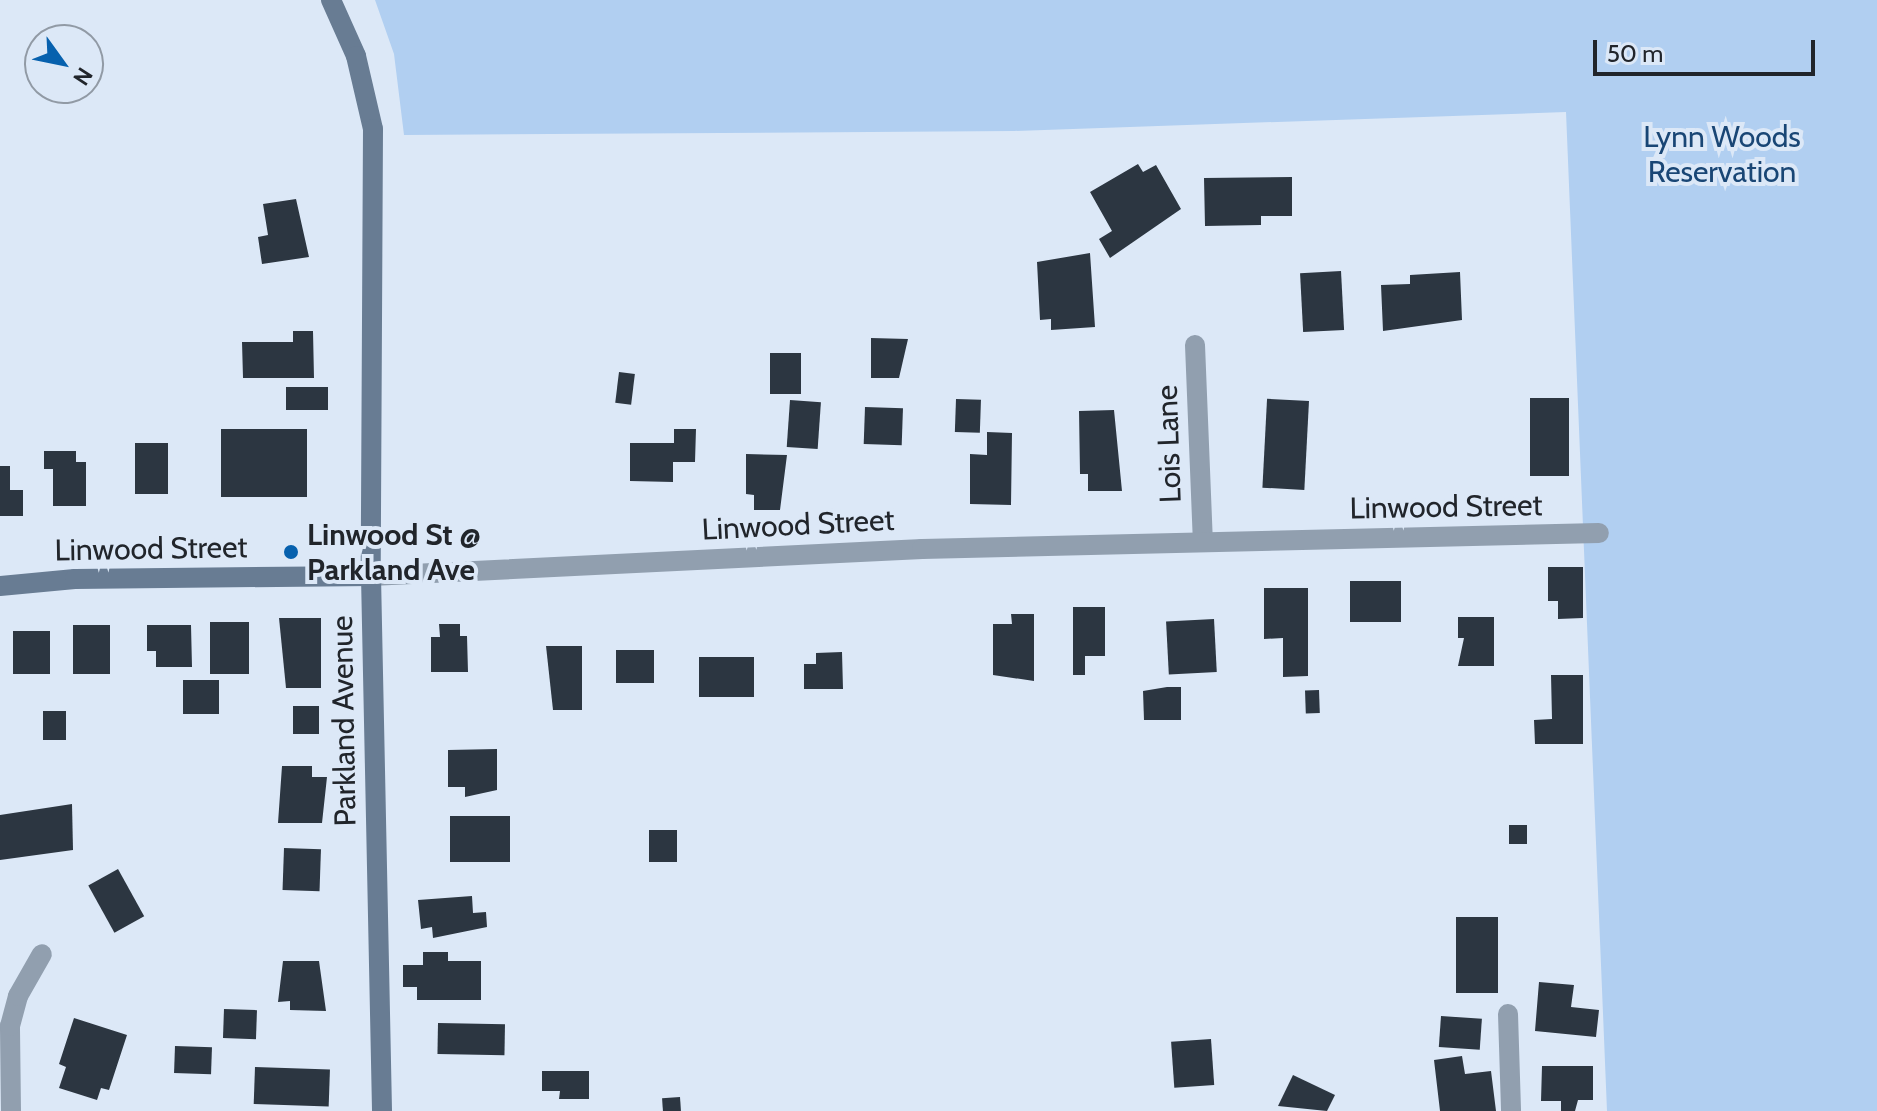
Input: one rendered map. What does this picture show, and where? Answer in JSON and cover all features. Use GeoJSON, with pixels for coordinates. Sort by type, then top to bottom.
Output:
{"type":"FeatureCollection","features":[{"type":"Feature","properties":{"kind":"main road","name":"Parkland Avenue"},"geometry":{"type":"LineString","coordinates":[[331,0],[356,56],[373,129],[371,576],[382,1111]]}},
{"type":"Feature","properties":{"kind":"main road","name":"Linwood Street"},"geometry":{"type":"LineString","coordinates":[[0,586],[75,579],[371,576]]}},
{"type":"Feature","properties":{"kind":"street","name":"Lois Lane"},"geometry":{"type":"LineString","coordinates":[[1195,345],[1203,542]]}},
{"type":"Feature","properties":{"kind":"street","name":"Linwood Street"},"geometry":{"type":"LineString","coordinates":[[371,576],[1203,542],[1599,533]]}},
{"type":"Feature","properties":{"kind":"street"},"geometry":{"type":"LineString","coordinates":[[11,1111],[10,1026],[18,996],[42,954]]}},
{"type":"Feature","properties":{"kind":"street"},"geometry":{"type":"LineString","coordinates":[[1508,1014],[1511,1111]]}},
{"type":"Feature","properties":{"kind":"green space","name":"Lynn Woods Reservation"},"geometry":{"type":"Polygon","coordinates":[[[375,0],[1877,0],[1877,1111],[1607,1111],[1566,112],[1014,131],[404,135],[394,54],[375,0]]]}},
{"type":"Feature","properties":{"kind":"building"},"geometry":{"type":"Polygon","coordinates":[[[1138,164],[1143,172],[1156,165],[1181,209],[1110,258],[1099,239],[1112,231],[1090,192],[1138,164]]]}},
{"type":"Feature","properties":{"kind":"building"},"geometry":{"type":"Polygon","coordinates":[[[1292,177],[1292,216],[1261,216],[1261,225],[1205,226],[1204,178],[1292,177]]]}},
{"type":"Feature","properties":{"kind":"building"},"geometry":{"type":"Polygon","coordinates":[[[296,199],[309,257],[262,264],[258,237],[268,235],[263,204],[296,199]]]}},
{"type":"Feature","properties":{"kind":"building"},"geometry":{"type":"Polygon","coordinates":[[[1090,253],[1095,327],[1051,330],[1051,319],[1040,320],[1037,262],[1090,253]]]}},
{"type":"Feature","properties":{"kind":"building"},"geometry":{"type":"Polygon","coordinates":[[[1341,271],[1344,330],[1303,332],[1300,273],[1341,271]]]}},
{"type":"Feature","properties":{"kind":"building"},"geometry":{"type":"Polygon","coordinates":[[[1460,272],[1462,320],[1383,331],[1381,285],[1410,284],[1410,275],[1460,272]]]}},
{"type":"Feature","properties":{"kind":"building"},"geometry":{"type":"Polygon","coordinates":[[[293,331],[313,331],[314,378],[243,378],[242,342],[293,342],[293,331]]]}},
{"type":"Feature","properties":{"kind":"building"},"geometry":{"type":"Polygon","coordinates":[[[871,338],[908,339],[899,378],[871,378],[871,338]]]}},
{"type":"Feature","properties":{"kind":"building"},"geometry":{"type":"Polygon","coordinates":[[[770,353],[801,353],[801,394],[770,394],[770,353]]]}},
{"type":"Feature","properties":{"kind":"building"},"geometry":{"type":"Polygon","coordinates":[[[619,372],[635,374],[631,405],[615,403],[619,372]]]}},
{"type":"Feature","properties":{"kind":"building"},"geometry":{"type":"Polygon","coordinates":[[[286,387],[328,387],[328,410],[286,410],[286,387]]]}},
{"type":"Feature","properties":{"kind":"building"},"geometry":{"type":"Polygon","coordinates":[[[1530,398],[1569,398],[1569,476],[1530,476],[1530,398]]]}},
{"type":"Feature","properties":{"kind":"building"},"geometry":{"type":"Polygon","coordinates":[[[956,399],[981,400],[980,433],[955,432],[956,399]]]}},
{"type":"Feature","properties":{"kind":"building"},"geometry":{"type":"Polygon","coordinates":[[[1267,399],[1309,401],[1304,490],[1262,488],[1267,399]]]}},
{"type":"Feature","properties":{"kind":"building"},"geometry":{"type":"Polygon","coordinates":[[[790,400],[821,402],[818,449],[787,447],[790,400]]]}},
{"type":"Feature","properties":{"kind":"building"},"geometry":{"type":"Polygon","coordinates":[[[865,407],[903,408],[902,445],[864,444],[865,407]]]}},
{"type":"Feature","properties":{"kind":"building"},"geometry":{"type":"Polygon","coordinates":[[[1114,410],[1122,491],[1088,491],[1088,474],[1080,474],[1079,411],[1114,410]]]}},
{"type":"Feature","properties":{"kind":"building"},"geometry":{"type":"Polygon","coordinates":[[[221,429],[307,429],[307,497],[221,497],[221,429]]]}},
{"type":"Feature","properties":{"kind":"building"},"geometry":{"type":"Polygon","coordinates":[[[674,429],[696,429],[695,462],[673,462],[673,482],[630,481],[630,443],[674,443],[674,429]]]}},
{"type":"Feature","properties":{"kind":"building"},"geometry":{"type":"Polygon","coordinates":[[[987,432],[1012,433],[1011,505],[970,504],[970,454],[987,455],[987,432]]]}},
{"type":"Feature","properties":{"kind":"building"},"geometry":{"type":"Polygon","coordinates":[[[135,443],[168,443],[168,494],[135,494],[135,443]]]}},
{"type":"Feature","properties":{"kind":"building"},"geometry":{"type":"Polygon","coordinates":[[[44,451],[76,451],[76,462],[86,462],[86,506],[53,506],[53,469],[44,469],[44,451]]]}},
{"type":"Feature","properties":{"kind":"building"},"geometry":{"type":"Polygon","coordinates":[[[746,454],[787,455],[780,510],[754,510],[754,495],[746,494],[746,454]]]}},
{"type":"Feature","properties":{"kind":"building"},"geometry":{"type":"Polygon","coordinates":[[[0,466],[10,466],[10,490],[23,490],[23,516],[0,516],[0,466]]]}},
{"type":"Feature","properties":{"kind":"building"},"geometry":{"type":"Polygon","coordinates":[[[1548,567],[1583,567],[1583,618],[1558,619],[1558,601],[1548,601],[1548,567]]]}},
{"type":"Feature","properties":{"kind":"building"},"geometry":{"type":"Polygon","coordinates":[[[1350,581],[1401,581],[1401,622],[1350,622],[1350,581]]]}},
{"type":"Feature","properties":{"kind":"building"},"geometry":{"type":"Polygon","coordinates":[[[1264,588],[1308,588],[1308,676],[1283,677],[1283,638],[1264,639],[1264,588]]]}},
{"type":"Feature","properties":{"kind":"building"},"geometry":{"type":"Polygon","coordinates":[[[1073,607],[1105,607],[1105,656],[1085,656],[1085,675],[1073,675],[1073,607]]]}},
{"type":"Feature","properties":{"kind":"building"},"geometry":{"type":"Polygon","coordinates":[[[1011,614],[1034,614],[1034,681],[993,675],[993,624],[1012,624],[1011,614]]]}},
{"type":"Feature","properties":{"kind":"building"},"geometry":{"type":"Polygon","coordinates":[[[1458,617],[1494,617],[1494,666],[1458,666],[1464,638],[1458,638],[1458,617]]]}},
{"type":"Feature","properties":{"kind":"building"},"geometry":{"type":"Polygon","coordinates":[[[279,618],[321,618],[321,688],[286,688],[279,618]]]}},
{"type":"Feature","properties":{"kind":"building"},"geometry":{"type":"Polygon","coordinates":[[[1214,619],[1217,672],[1169,674],[1166,622],[1214,619]]]}},
{"type":"Feature","properties":{"kind":"building"},"geometry":{"type":"Polygon","coordinates":[[[210,622],[249,622],[249,674],[210,674],[210,622]]]}},
{"type":"Feature","properties":{"kind":"building"},"geometry":{"type":"Polygon","coordinates":[[[439,624],[460,624],[460,636],[467,636],[468,672],[431,672],[431,637],[440,637],[439,624]]]}},
{"type":"Feature","properties":{"kind":"building"},"geometry":{"type":"Polygon","coordinates":[[[73,625],[110,625],[110,674],[73,674],[73,625]]]}},
{"type":"Feature","properties":{"kind":"building"},"geometry":{"type":"Polygon","coordinates":[[[147,625],[191,625],[192,667],[156,667],[156,651],[147,651],[147,625]]]}},
{"type":"Feature","properties":{"kind":"building"},"geometry":{"type":"Polygon","coordinates":[[[13,631],[50,631],[50,674],[13,674],[13,631]]]}},
{"type":"Feature","properties":{"kind":"building"},"geometry":{"type":"Polygon","coordinates":[[[546,646],[582,646],[582,710],[553,710],[546,646]]]}},
{"type":"Feature","properties":{"kind":"building"},"geometry":{"type":"Polygon","coordinates":[[[616,650],[654,650],[654,683],[616,683],[616,650]]]}},
{"type":"Feature","properties":{"kind":"building"},"geometry":{"type":"Polygon","coordinates":[[[842,652],[843,689],[804,689],[804,664],[816,664],[816,653],[842,652]]]}},
{"type":"Feature","properties":{"kind":"building"},"geometry":{"type":"Polygon","coordinates":[[[699,657],[754,657],[754,697],[699,697],[699,657]]]}},
{"type":"Feature","properties":{"kind":"building"},"geometry":{"type":"Polygon","coordinates":[[[1551,675],[1583,675],[1583,744],[1535,744],[1534,720],[1552,719],[1551,675]]]}},
{"type":"Feature","properties":{"kind":"building"},"geometry":{"type":"Polygon","coordinates":[[[183,680],[219,680],[219,714],[183,714],[183,680]]]}},
{"type":"Feature","properties":{"kind":"building"},"geometry":{"type":"Polygon","coordinates":[[[1181,687],[1181,720],[1144,720],[1143,691],[1181,687]]]}},
{"type":"Feature","properties":{"kind":"building"},"geometry":{"type":"Polygon","coordinates":[[[1305,690],[1319,690],[1320,713],[1306,713],[1305,690]]]}},
{"type":"Feature","properties":{"kind":"building"},"geometry":{"type":"Polygon","coordinates":[[[293,706],[319,706],[319,734],[293,734],[293,706]]]}},
{"type":"Feature","properties":{"kind":"building"},"geometry":{"type":"Polygon","coordinates":[[[43,711],[66,711],[66,740],[43,740],[43,711]]]}},
{"type":"Feature","properties":{"kind":"building"},"geometry":{"type":"Polygon","coordinates":[[[497,749],[497,790],[465,797],[465,787],[448,787],[448,750],[497,749]]]}},
{"type":"Feature","properties":{"kind":"building"},"geometry":{"type":"Polygon","coordinates":[[[282,766],[312,766],[312,777],[327,777],[322,823],[278,823],[282,766]]]}},
{"type":"Feature","properties":{"kind":"building"},"geometry":{"type":"Polygon","coordinates":[[[72,804],[73,850],[0,860],[0,815],[72,804]]]}},
{"type":"Feature","properties":{"kind":"building"},"geometry":{"type":"Polygon","coordinates":[[[450,816],[510,816],[510,862],[450,862],[450,816]]]}},
{"type":"Feature","properties":{"kind":"building"},"geometry":{"type":"Polygon","coordinates":[[[1509,825],[1527,825],[1527,844],[1509,844],[1509,825]]]}},
{"type":"Feature","properties":{"kind":"building"},"geometry":{"type":"Polygon","coordinates":[[[649,830],[677,830],[677,862],[649,862],[649,830]]]}},
{"type":"Feature","properties":{"kind":"building"},"geometry":{"type":"Polygon","coordinates":[[[284,848],[321,849],[320,891],[283,890],[284,848]]]}},
{"type":"Feature","properties":{"kind":"building"},"geometry":{"type":"Polygon","coordinates":[[[118,869],[144,916],[114,933],[88,885],[118,869]]]}},
{"type":"Feature","properties":{"kind":"building"},"geometry":{"type":"Polygon","coordinates":[[[472,896],[473,913],[486,912],[487,927],[433,938],[432,927],[421,929],[418,900],[472,896]]]}},
{"type":"Feature","properties":{"kind":"building"},"geometry":{"type":"Polygon","coordinates":[[[1456,917],[1498,917],[1498,993],[1456,993],[1456,917]]]}},
{"type":"Feature","properties":{"kind":"building"},"geometry":{"type":"Polygon","coordinates":[[[423,952],[448,952],[448,961],[481,961],[481,1000],[417,1000],[417,987],[403,987],[403,965],[423,965],[423,952]]]}},
{"type":"Feature","properties":{"kind":"building"},"geometry":{"type":"Polygon","coordinates":[[[283,961],[319,961],[326,1011],[290,1010],[290,1001],[278,1002],[283,961]]]}},
{"type":"Feature","properties":{"kind":"building"},"geometry":{"type":"Polygon","coordinates":[[[1539,982],[1574,985],[1571,1007],[1599,1010],[1596,1037],[1535,1031],[1539,982]]]}},
{"type":"Feature","properties":{"kind":"building"},"geometry":{"type":"Polygon","coordinates":[[[224,1009],[257,1010],[256,1039],[223,1038],[224,1009]]]}},
{"type":"Feature","properties":{"kind":"building"},"geometry":{"type":"Polygon","coordinates":[[[1441,1016],[1482,1019],[1480,1050],[1439,1047],[1441,1016]]]}},
{"type":"Feature","properties":{"kind":"building"},"geometry":{"type":"Polygon","coordinates":[[[74,1018],[127,1035],[109,1090],[101,1088],[97,1100],[59,1088],[66,1067],[59,1064],[74,1018]]]}},
{"type":"Feature","properties":{"kind":"building"},"geometry":{"type":"Polygon","coordinates":[[[438,1023],[505,1024],[504,1055],[437,1054],[438,1023]]]}},
{"type":"Feature","properties":{"kind":"building"},"geometry":{"type":"Polygon","coordinates":[[[1211,1039],[1214,1085],[1174,1088],[1171,1042],[1211,1039]]]}},
{"type":"Feature","properties":{"kind":"building"},"geometry":{"type":"Polygon","coordinates":[[[175,1046],[212,1047],[211,1074],[174,1073],[175,1046]]]}},
{"type":"Feature","properties":{"kind":"building"},"geometry":{"type":"Polygon","coordinates":[[[1462,1056],[1465,1074],[1491,1071],[1496,1111],[1440,1111],[1434,1060],[1462,1056]]]}},
{"type":"Feature","properties":{"kind":"building"},"geometry":{"type":"Polygon","coordinates":[[[1542,1066],[1593,1066],[1593,1100],[1578,1100],[1575,1111],[1561,1111],[1561,1101],[1541,1101],[1542,1066]]]}},
{"type":"Feature","properties":{"kind":"building"},"geometry":{"type":"Polygon","coordinates":[[[255,1067],[330,1070],[329,1107],[254,1104],[255,1067]]]}},
{"type":"Feature","properties":{"kind":"building"},"geometry":{"type":"Polygon","coordinates":[[[542,1071],[589,1071],[589,1099],[559,1099],[560,1091],[542,1091],[542,1071]]]}},
{"type":"Feature","properties":{"kind":"building"},"geometry":{"type":"Polygon","coordinates":[[[1293,1075],[1335,1095],[1327,1111],[1278,1106],[1293,1075]]]}},
{"type":"Feature","properties":{"kind":"building"},"geometry":{"type":"Polygon","coordinates":[[[680,1097],[681,1111],[663,1111],[662,1098],[680,1097]]]}},
{"type":"Feature","properties":{"kind":"place","name":"Linwood St @ Parkland Ave"},"geometry":{"type":"Point","coordinates":[291,552]}}]}
